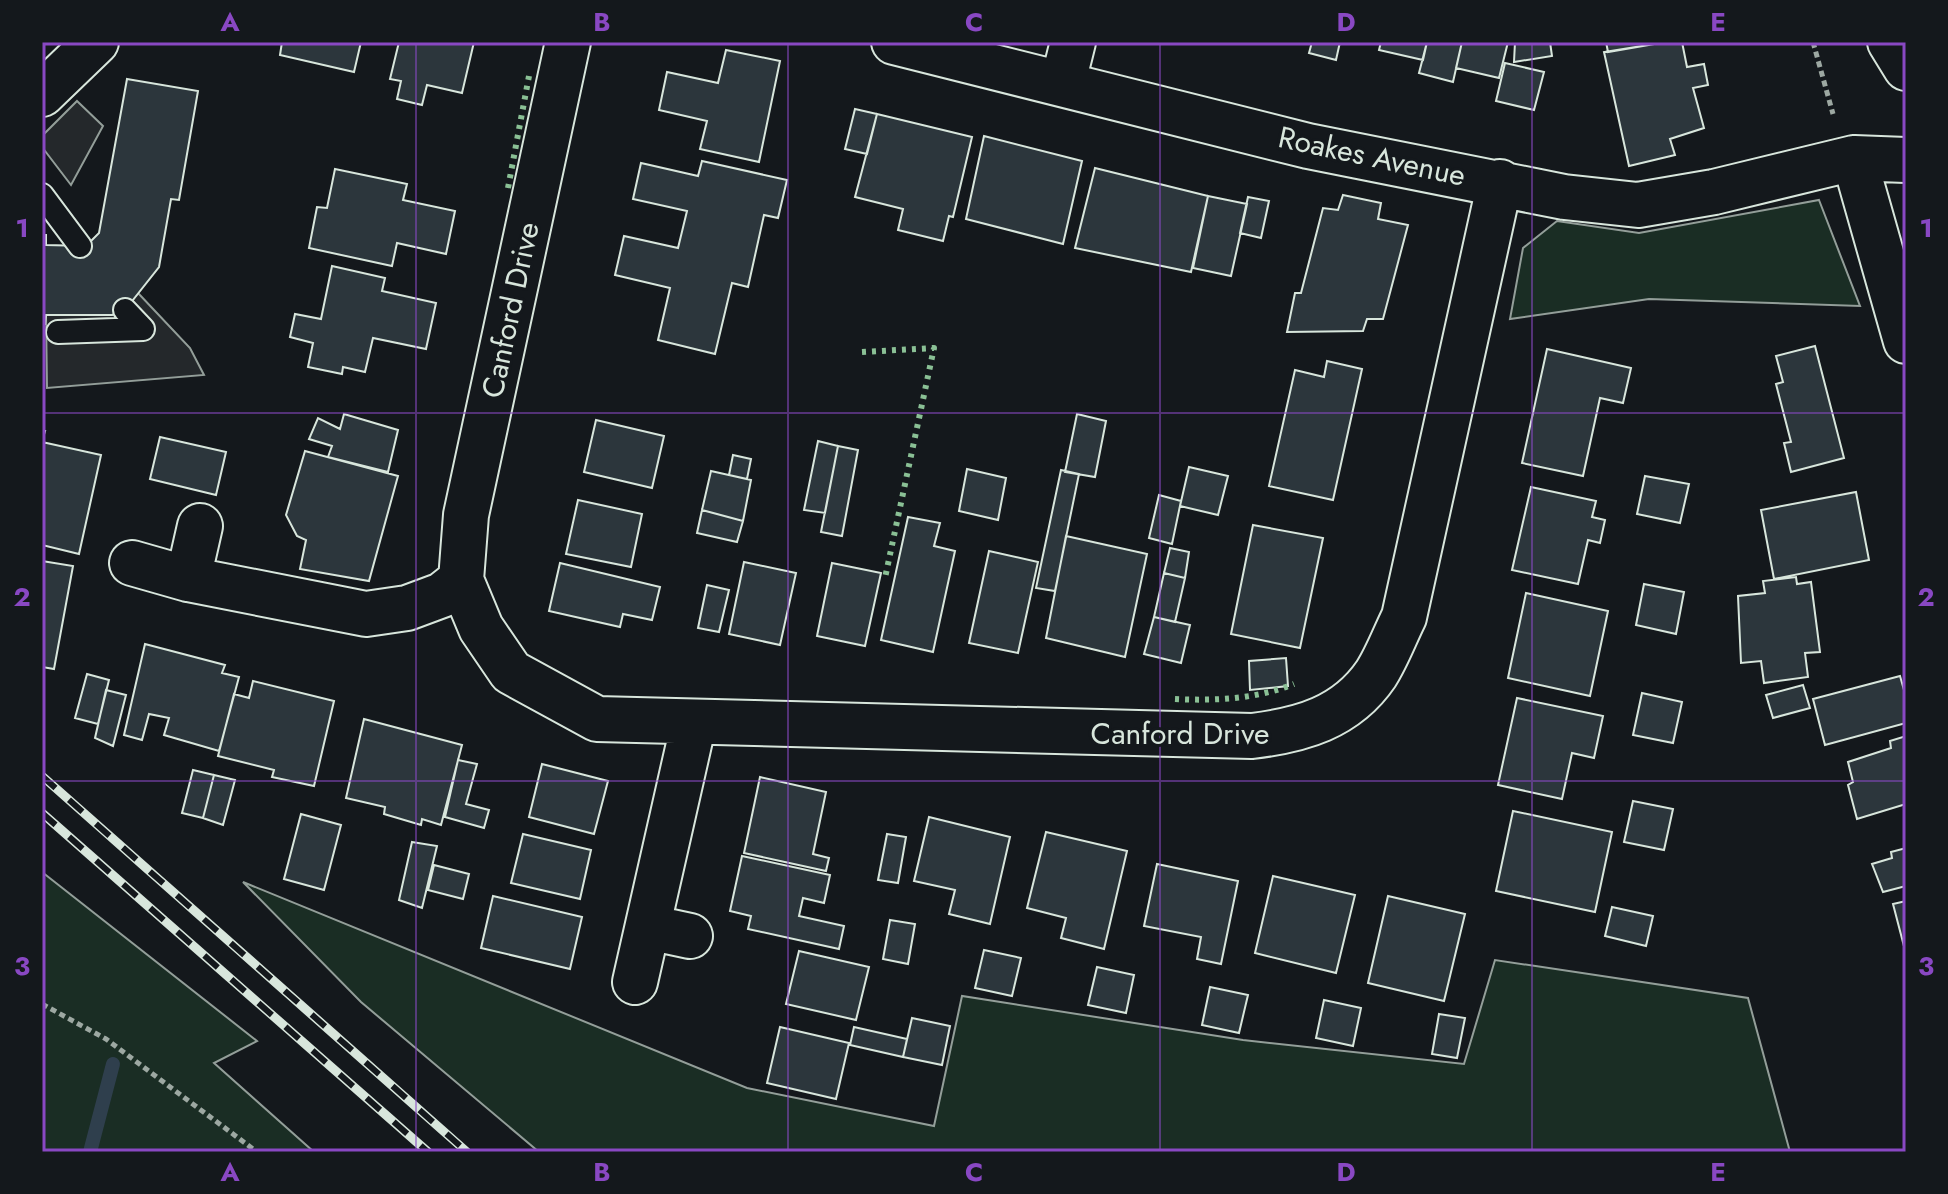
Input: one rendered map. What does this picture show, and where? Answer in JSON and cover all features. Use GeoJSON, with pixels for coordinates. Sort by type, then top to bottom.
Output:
{"type":"FeatureCollection","features":[{"type":"Feature","properties":{"kind":"street"},"geometry":{"type":"LineString","coordinates":[[42,94],[96,42]]}},
{"type":"Feature","properties":{"kind":"street","name":"Canford Drive"},"geometry":{"type":"LineString","coordinates":[[568,42],[466,515],[461,580],[481,628],[511,672],[545,694],[597,719],[1252,736],[1300,731],[1344,707],[1376,674],[1404,617],[1500,182]]}},
{"type":"Feature","properties":{"kind":"street","name":"Roakes Avenue"},"geometry":{"type":"LineString","coordinates":[[894,42],[1068,62],[1308,146],[1564,197],[1638,205],[1714,192],[1854,158],[1906,160]]}},
{"type":"Feature","properties":{"kind":"street"},"geometry":{"type":"LineString","coordinates":[[1890,42],[1906,68]]}},
{"type":"Feature","properties":{"kind":"street","name":"Roakes Avenue"},"geometry":{"type":"LineString","coordinates":[[1854,158],[1906,125]]}},
{"type":"Feature","properties":{"kind":"street"},"geometry":{"type":"LineString","coordinates":[[1854,158],[1906,341]]}},
{"type":"Feature","properties":{"kind":"street"},"geometry":{"type":"LineString","coordinates":[[188,579],[200,526]]}},
{"type":"Feature","properties":{"kind":"street"},"geometry":{"type":"LineString","coordinates":[[132,563],[188,579],[366,614],[407,608],[442,595],[461,580]]}},
{"type":"Feature","properties":{"kind":"street"},"geometry":{"type":"LineString","coordinates":[[635,982],[694,722]]}},
{"type":"Feature","properties":{"kind":"street"},"geometry":{"type":"LineString","coordinates":[[648,927],[690,936]]}},
{"type":"Feature","properties":{"kind":"lane"},"geometry":{"type":"LineString","coordinates":[[42,195],[80,246]]}},
{"type":"Feature","properties":{"kind":"lane"},"geometry":{"type":"LineString","coordinates":[[58,332],[143,329],[125,310]]}},
{"type":"Feature","properties":{"kind":"path"},"geometry":{"type":"LineString","coordinates":[[1815,43],[1836,126],[1854,158]]}},
{"type":"Feature","properties":{"kind":"path"},"geometry":{"type":"LineString","coordinates":[[42,1004],[106,1039],[257,1152]]}},
{"type":"Feature","properties":{"kind":"green space"},"geometry":{"type":"Polygon","coordinates":[[[1819,200],[1860,306],[1649,299],[1510,319],[1523,248],[1557,221],[1639,233],[1819,200]]]}},
{"type":"Feature","properties":{"kind":"green space"},"geometry":{"type":"Polygon","coordinates":[[[42,872],[257,1041],[214,1063],[314,1152],[42,1152],[42,872]]]}},
{"type":"Feature","properties":{"kind":"green space"},"geometry":{"type":"Polygon","coordinates":[[[243,882],[747,1088],[934,1126],[962,996],[1243,1040],[1464,1064],[1495,960],[1748,998],[1790,1152],[539,1152],[361,1002],[243,882]]]}},
{"type":"Feature","properties":{"kind":"shaded area"},"geometry":{"type":"Polygon","coordinates":[[[77,101],[103,126],[71,185],[42,147],[42,136],[77,101]]]}},
{"type":"Feature","properties":{"kind":"shaded area"},"geometry":{"type":"Polygon","coordinates":[[[138,293],[190,348],[204,375],[47,388],[46,315],[112,315],[125,310],[138,293]]]}},
{"type":"Feature","properties":{"kind":"building"},"geometry":{"type":"Polygon","coordinates":[[[282,42],[361,42],[354,72],[280,55],[282,42]]]}},
{"type":"Feature","properties":{"kind":"building"},"geometry":{"type":"Polygon","coordinates":[[[399,42],[474,42],[462,93],[427,85],[422,105],[397,99],[401,81],[390,79],[399,42]]]}},
{"type":"Feature","properties":{"kind":"building"},"geometry":{"type":"Polygon","coordinates":[[[1312,42],[1340,42],[1336,60],[1309,53],[1312,42]]]}},
{"type":"Feature","properties":{"kind":"building"},"geometry":{"type":"Polygon","coordinates":[[[1381,42],[1427,42],[1423,60],[1379,50],[1381,42]]]}},
{"type":"Feature","properties":{"kind":"building"},"geometry":{"type":"Polygon","coordinates":[[[1427,42],[1462,42],[1453,82],[1419,73],[1427,42]]]}},
{"type":"Feature","properties":{"kind":"building"},"geometry":{"type":"Polygon","coordinates":[[[1462,42],[1508,42],[1499,78],[1456,68],[1462,42]]]}},
{"type":"Feature","properties":{"kind":"building"},"geometry":{"type":"Polygon","coordinates":[[[1515,42],[1550,42],[1552,56],[1514,62],[1515,42]]]}},
{"type":"Feature","properties":{"kind":"building"},"geometry":{"type":"Polygon","coordinates":[[[1606,42],[1648,42],[1649,45],[1608,52],[1606,42]]]}},
{"type":"Feature","properties":{"kind":"building"},"geometry":{"type":"Polygon","coordinates":[[[1682,42],[1687,67],[1704,64],[1708,85],[1693,88],[1704,128],[1670,139],[1675,155],[1629,166],[1604,52],[1682,42]]]}},
{"type":"Feature","properties":{"kind":"building"},"geometry":{"type":"Polygon","coordinates":[[[726,50],[780,61],[759,162],[700,149],[707,121],[659,110],[667,72],[718,83],[726,50]]]}},
{"type":"Feature","properties":{"kind":"building"},"geometry":{"type":"Polygon","coordinates":[[[1505,63],[1544,72],[1534,110],[1496,101],[1505,63]]]}},
{"type":"Feature","properties":{"kind":"building"},"geometry":{"type":"Polygon","coordinates":[[[127,79],[198,91],[179,200],[171,199],[159,267],[125,310],[112,315],[46,315],[45,324],[42,324],[42,235],[46,235],[46,245],[86,246],[99,233],[127,79]]]}},
{"type":"Feature","properties":{"kind":"building"},"geometry":{"type":"Polygon","coordinates":[[[855,109],[877,114],[867,154],[845,149],[855,109]]]}},
{"type":"Feature","properties":{"kind":"building"},"geometry":{"type":"Polygon","coordinates":[[[877,114],[972,137],[953,217],[949,216],[943,241],[898,230],[903,209],[855,197],[877,114]]]}},
{"type":"Feature","properties":{"kind":"building"},"geometry":{"type":"Polygon","coordinates":[[[984,136],[1082,161],[1063,244],[966,219],[984,136]]]}},
{"type":"Feature","properties":{"kind":"building"},"geometry":{"type":"Polygon","coordinates":[[[702,161],[787,180],[778,218],[764,215],[748,287],[732,283],[715,354],[658,340],[670,288],[615,275],[624,236],[678,248],[687,211],[633,199],[641,163],[698,176],[702,161]]]}},
{"type":"Feature","properties":{"kind":"building"},"geometry":{"type":"Polygon","coordinates":[[[1095,168],[1208,196],[1191,272],[1075,248],[1095,168]]]}},
{"type":"Feature","properties":{"kind":"building"},"geometry":{"type":"Polygon","coordinates":[[[335,169],[407,184],[403,200],[455,211],[446,254],[397,243],[392,266],[309,248],[317,207],[327,208],[335,169]]]}},
{"type":"Feature","properties":{"kind":"building"},"geometry":{"type":"Polygon","coordinates":[[[1343,195],[1381,203],[1378,219],[1408,225],[1383,319],[1367,319],[1363,331],[1287,332],[1295,293],[1301,293],[1323,208],[1338,210],[1343,195]]]}},
{"type":"Feature","properties":{"kind":"building"},"geometry":{"type":"Polygon","coordinates":[[[1208,196],[1247,204],[1231,276],[1193,268],[1208,196]]]}},
{"type":"Feature","properties":{"kind":"building"},"geometry":{"type":"Polygon","coordinates":[[[1248,197],[1269,201],[1261,238],[1240,233],[1248,197]]]}},
{"type":"Feature","properties":{"kind":"building"},"geometry":{"type":"Polygon","coordinates":[[[332,266],[385,278],[382,291],[436,303],[426,349],[373,338],[365,372],[343,367],[342,374],[308,367],[313,343],[290,337],[295,314],[321,319],[332,266]]]}},
{"type":"Feature","properties":{"kind":"building"},"geometry":{"type":"Polygon","coordinates":[[[1815,346],[1844,458],[1791,472],[1784,443],[1791,442],[1776,384],[1783,382],[1776,356],[1815,346]]]}},
{"type":"Feature","properties":{"kind":"building"},"geometry":{"type":"Polygon","coordinates":[[[1547,349],[1631,368],[1623,403],[1600,398],[1583,476],[1522,463],[1547,349]]]}},
{"type":"Feature","properties":{"kind":"building"},"geometry":{"type":"Polygon","coordinates":[[[1327,361],[1362,369],[1333,500],[1269,486],[1295,370],[1324,377],[1327,361]]]}},
{"type":"Feature","properties":{"kind":"building"},"geometry":{"type":"Polygon","coordinates":[[[344,414],[398,430],[388,472],[328,457],[332,446],[309,439],[318,418],[340,429],[344,414]]]}},
{"type":"Feature","properties":{"kind":"building"},"geometry":{"type":"Polygon","coordinates":[[[1077,414],[1106,421],[1095,477],[1065,472],[1077,414]]]}},
{"type":"Feature","properties":{"kind":"building"},"geometry":{"type":"Polygon","coordinates":[[[596,420],[664,436],[652,488],[584,472],[596,420]]]}},
{"type":"Feature","properties":{"kind":"building"},"geometry":{"type":"Polygon","coordinates":[[[160,437],[226,452],[216,495],[150,479],[160,437]]]}},
{"type":"Feature","properties":{"kind":"building"},"geometry":{"type":"Polygon","coordinates":[[[818,441],[838,446],[825,513],[804,510],[818,441]]]}},
{"type":"Feature","properties":{"kind":"building"},"geometry":{"type":"Polygon","coordinates":[[[42,442],[101,455],[79,554],[42,545],[42,442]]]}},
{"type":"Feature","properties":{"kind":"building"},"geometry":{"type":"Polygon","coordinates":[[[838,446],[858,450],[842,536],[821,532],[838,446]]]}},
{"type":"Feature","properties":{"kind":"building"},"geometry":{"type":"Polygon","coordinates":[[[305,451],[398,476],[369,581],[300,569],[306,540],[297,536],[286,515],[305,451]]]}},
{"type":"Feature","properties":{"kind":"building"},"geometry":{"type":"Polygon","coordinates":[[[733,455],[751,459],[747,479],[729,475],[733,455]]]}},
{"type":"Feature","properties":{"kind":"building"},"geometry":{"type":"Polygon","coordinates":[[[1189,467],[1228,476],[1218,515],[1180,506],[1189,467]]]}},
{"type":"Feature","properties":{"kind":"building"},"geometry":{"type":"Polygon","coordinates":[[[967,469],[1006,478],[998,520],[959,511],[967,469]]]}},
{"type":"Feature","properties":{"kind":"building"},"geometry":{"type":"Polygon","coordinates":[[[1061,470],[1079,474],[1055,591],[1036,588],[1061,470]]]}},
{"type":"Feature","properties":{"kind":"building"},"geometry":{"type":"Polygon","coordinates":[[[711,471],[751,480],[743,521],[702,510],[711,471]]]}},
{"type":"Feature","properties":{"kind":"building"},"geometry":{"type":"Polygon","coordinates":[[[1645,476],[1689,484],[1680,523],[1637,514],[1645,476]]]}},
{"type":"Feature","properties":{"kind":"building"},"geometry":{"type":"Polygon","coordinates":[[[1531,487],[1596,501],[1592,517],[1605,520],[1600,543],[1588,540],[1578,584],[1512,570],[1531,487]]]}},
{"type":"Feature","properties":{"kind":"building"},"geometry":{"type":"Polygon","coordinates":[[[1856,492],[1869,560],[1774,579],[1761,510],[1856,492]]]}},
{"type":"Feature","properties":{"kind":"building"},"geometry":{"type":"Polygon","coordinates":[[[1159,495],[1181,501],[1172,544],[1149,538],[1159,495]]]}},
{"type":"Feature","properties":{"kind":"building"},"geometry":{"type":"Polygon","coordinates":[[[578,500],[642,514],[631,567],[566,554],[578,500]]]}},
{"type":"Feature","properties":{"kind":"building"},"geometry":{"type":"Polygon","coordinates":[[[702,510],[743,521],[737,542],[697,533],[702,510]]]}},
{"type":"Feature","properties":{"kind":"building"},"geometry":{"type":"Polygon","coordinates":[[[908,517],[940,523],[934,546],[955,551],[933,652],[881,640],[908,517]]]}},
{"type":"Feature","properties":{"kind":"building"},"geometry":{"type":"Polygon","coordinates":[[[1253,525],[1323,538],[1300,648],[1231,634],[1253,525]]]}},
{"type":"Feature","properties":{"kind":"building"},"geometry":{"type":"Polygon","coordinates":[[[1066,536],[1147,554],[1125,657],[1046,638],[1066,536]]]}},
{"type":"Feature","properties":{"kind":"building"},"geometry":{"type":"Polygon","coordinates":[[[1170,548],[1189,552],[1185,578],[1164,573],[1170,548]]]}},
{"type":"Feature","properties":{"kind":"building"},"geometry":{"type":"Polygon","coordinates":[[[989,551],[1038,562],[1018,653],[969,643],[989,551]]]}},
{"type":"Feature","properties":{"kind":"building"},"geometry":{"type":"Polygon","coordinates":[[[42,561],[73,566],[54,669],[42,667],[42,561]]]}},
{"type":"Feature","properties":{"kind":"building"},"geometry":{"type":"Polygon","coordinates":[[[744,562],[796,573],[780,645],[729,634],[744,562]]]}},
{"type":"Feature","properties":{"kind":"building"},"geometry":{"type":"Polygon","coordinates":[[[560,563],[660,587],[652,620],[623,614],[620,627],[549,611],[560,563]]]}},
{"type":"Feature","properties":{"kind":"building"},"geometry":{"type":"Polygon","coordinates":[[[832,563],[881,573],[865,646],[817,636],[832,563]]]}},
{"type":"Feature","properties":{"kind":"building"},"geometry":{"type":"Polygon","coordinates":[[[1164,573],[1185,578],[1175,622],[1154,617],[1164,573]]]}},
{"type":"Feature","properties":{"kind":"building"},"geometry":{"type":"Polygon","coordinates":[[[1796,577],[1797,584],[1811,582],[1820,652],[1805,653],[1808,677],[1764,683],[1761,661],[1741,663],[1738,596],[1765,593],[1763,581],[1796,577]]]}},
{"type":"Feature","properties":{"kind":"building"},"geometry":{"type":"Polygon","coordinates":[[[1644,584],[1684,592],[1676,634],[1636,625],[1644,584]]]}},
{"type":"Feature","properties":{"kind":"building"},"geometry":{"type":"Polygon","coordinates":[[[707,585],[729,590],[719,632],[698,628],[707,585]]]}},
{"type":"Feature","properties":{"kind":"building"},"geometry":{"type":"Polygon","coordinates":[[[1526,593],[1608,611],[1590,696],[1508,678],[1526,593]]]}},
{"type":"Feature","properties":{"kind":"building"},"geometry":{"type":"Polygon","coordinates":[[[1154,617],[1190,625],[1181,663],[1144,654],[1154,617]]]}},
{"type":"Feature","properties":{"kind":"building"},"geometry":{"type":"Polygon","coordinates":[[[145,644],[225,665],[222,673],[239,677],[219,751],[164,735],[169,718],[149,714],[142,740],[124,735],[145,644]]]}},
{"type":"Feature","properties":{"kind":"building"},"geometry":{"type":"Polygon","coordinates":[[[1286,658],[1288,686],[1250,690],[1249,661],[1286,658]]]}},
{"type":"Feature","properties":{"kind":"building"},"geometry":{"type":"Polygon","coordinates":[[[87,674],[109,680],[98,724],[75,718],[87,674]]]}},
{"type":"Feature","properties":{"kind":"building"},"geometry":{"type":"Polygon","coordinates":[[[1900,676],[1906,697],[1906,723],[1825,745],[1813,699],[1900,676]]]}},
{"type":"Feature","properties":{"kind":"building"},"geometry":{"type":"Polygon","coordinates":[[[253,681],[334,701],[314,786],[272,777],[274,770],[218,756],[234,694],[249,698],[253,681]]]}},
{"type":"Feature","properties":{"kind":"building"},"geometry":{"type":"Polygon","coordinates":[[[1803,685],[1810,708],[1773,718],[1766,695],[1803,685]]]}},
{"type":"Feature","properties":{"kind":"building"},"geometry":{"type":"Polygon","coordinates":[[[106,690],[126,695],[113,746],[95,738],[106,690]]]}},
{"type":"Feature","properties":{"kind":"building"},"geometry":{"type":"Polygon","coordinates":[[[1642,693],[1682,702],[1673,743],[1633,735],[1642,693]]]}},
{"type":"Feature","properties":{"kind":"building"},"geometry":{"type":"Polygon","coordinates":[[[1517,698],[1603,716],[1594,758],[1572,753],[1562,799],[1498,785],[1517,698]]]}},
{"type":"Feature","properties":{"kind":"building"},"geometry":{"type":"Polygon","coordinates":[[[364,719],[462,745],[441,825],[422,819],[421,825],[384,814],[385,807],[346,798],[364,719]]]}},
{"type":"Feature","properties":{"kind":"building"},"geometry":{"type":"Polygon","coordinates":[[[1906,736],[1906,804],[1857,819],[1848,785],[1853,782],[1848,762],[1891,748],[1890,741],[1906,736]]]}},
{"type":"Feature","properties":{"kind":"building"},"geometry":{"type":"Polygon","coordinates":[[[458,760],[477,764],[466,804],[489,810],[484,828],[445,817],[458,760]]]}},
{"type":"Feature","properties":{"kind":"building"},"geometry":{"type":"Polygon","coordinates":[[[542,764],[608,781],[594,834],[529,817],[542,764]]]}},
{"type":"Feature","properties":{"kind":"building"},"geometry":{"type":"Polygon","coordinates":[[[193,770],[214,775],[203,818],[182,813],[193,770]]]}},
{"type":"Feature","properties":{"kind":"building"},"geometry":{"type":"Polygon","coordinates":[[[214,775],[235,780],[223,825],[203,818],[214,775]]]}},
{"type":"Feature","properties":{"kind":"building"},"geometry":{"type":"Polygon","coordinates":[[[760,777],[826,792],[813,854],[829,858],[826,871],[744,853],[760,777]]]}},
{"type":"Feature","properties":{"kind":"building"},"geometry":{"type":"Polygon","coordinates":[[[1633,801],[1673,809],[1664,850],[1624,842],[1633,801]]]}},
{"type":"Feature","properties":{"kind":"building"},"geometry":{"type":"Polygon","coordinates":[[[1513,811],[1612,832],[1595,912],[1496,891],[1513,811]]]}},
{"type":"Feature","properties":{"kind":"building"},"geometry":{"type":"Polygon","coordinates":[[[301,814],[341,825],[324,890],[284,879],[301,814]]]}},
{"type":"Feature","properties":{"kind":"building"},"geometry":{"type":"Polygon","coordinates":[[[929,817],[1010,837],[990,924],[949,914],[955,890],[914,881],[929,817]]]}},
{"type":"Feature","properties":{"kind":"building"},"geometry":{"type":"Polygon","coordinates":[[[1046,832],[1127,851],[1104,949],[1061,938],[1066,918],[1027,908],[1046,832]]]}},
{"type":"Feature","properties":{"kind":"building"},"geometry":{"type":"Polygon","coordinates":[[[523,834],[591,850],[580,899],[511,883],[523,834]]]}},
{"type":"Feature","properties":{"kind":"building"},"geometry":{"type":"Polygon","coordinates":[[[887,834],[906,837],[898,883],[878,880],[887,834]]]}},
{"type":"Feature","properties":{"kind":"building"},"geometry":{"type":"Polygon","coordinates":[[[412,842],[437,846],[422,908],[399,900],[412,842]]]}},
{"type":"Feature","properties":{"kind":"building"},"geometry":{"type":"Polygon","coordinates":[[[1906,848],[1906,886],[1883,892],[1872,864],[1892,858],[1891,852],[1906,848]]]}},
{"type":"Feature","properties":{"kind":"building"},"geometry":{"type":"Polygon","coordinates":[[[742,856],[830,875],[824,903],[803,898],[799,916],[844,926],[839,949],[748,929],[751,916],[730,911],[742,856]]]}},
{"type":"Feature","properties":{"kind":"building"},"geometry":{"type":"Polygon","coordinates":[[[1157,864],[1238,881],[1221,964],[1197,959],[1201,937],[1144,926],[1157,864]]]}},
{"type":"Feature","properties":{"kind":"building"},"geometry":{"type":"Polygon","coordinates":[[[434,865],[469,874],[463,899],[428,890],[434,865]]]}},
{"type":"Feature","properties":{"kind":"building"},"geometry":{"type":"Polygon","coordinates":[[[1273,876],[1355,895],[1336,973],[1255,953],[1273,876]]]}},
{"type":"Feature","properties":{"kind":"building"},"geometry":{"type":"Polygon","coordinates":[[[493,896],[582,917],[570,969],[481,948],[493,896]]]}},
{"type":"Feature","properties":{"kind":"building"},"geometry":{"type":"Polygon","coordinates":[[[1388,896],[1465,914],[1444,1001],[1368,983],[1388,896]]]}},
{"type":"Feature","properties":{"kind":"building"},"geometry":{"type":"Polygon","coordinates":[[[1906,901],[1906,954],[1893,904],[1906,901]]]}},
{"type":"Feature","properties":{"kind":"building"},"geometry":{"type":"Polygon","coordinates":[[[1612,907],[1653,916],[1646,946],[1605,936],[1612,907]]]}},
{"type":"Feature","properties":{"kind":"building"},"geometry":{"type":"Polygon","coordinates":[[[890,920],[915,924],[908,964],[883,959],[890,920]]]}},
{"type":"Feature","properties":{"kind":"building"},"geometry":{"type":"Polygon","coordinates":[[[984,950],[1021,958],[1012,996],[975,988],[984,950]]]}},
{"type":"Feature","properties":{"kind":"building"},"geometry":{"type":"Polygon","coordinates":[[[799,951],[869,967],[856,1020],[786,1004],[799,951]]]}},
{"type":"Feature","properties":{"kind":"building"},"geometry":{"type":"Polygon","coordinates":[[[1097,967],[1134,975],[1126,1013],[1088,1005],[1097,967]]]}},
{"type":"Feature","properties":{"kind":"building"},"geometry":{"type":"Polygon","coordinates":[[[1210,987],[1248,995],[1239,1033],[1202,1025],[1210,987]]]}},
{"type":"Feature","properties":{"kind":"building"},"geometry":{"type":"Polygon","coordinates":[[[1324,1000],[1361,1008],[1353,1046],[1316,1038],[1324,1000]]]}},
{"type":"Feature","properties":{"kind":"building"},"geometry":{"type":"Polygon","coordinates":[[[1439,1014],[1465,1018],[1457,1058],[1432,1054],[1439,1014]]]}},
{"type":"Feature","properties":{"kind":"building"},"geometry":{"type":"Polygon","coordinates":[[[912,1018],[950,1026],[942,1065],[903,1057],[912,1018]]]}},
{"type":"Feature","properties":{"kind":"building"},"geometry":{"type":"Polygon","coordinates":[[[780,1027],[849,1043],[836,1099],[767,1083],[780,1027]]]}},
{"type":"Feature","properties":{"kind":"building"},"geometry":{"type":"Polygon","coordinates":[[[854,1027],[907,1039],[903,1057],[850,1045],[854,1027]]]}},
{"type":"Feature","properties":{"kind":"waterway"},"geometry":{"type":"LineString","coordinates":[[90,1152],[113,1064]]}},
{"type":"Feature","properties":{"kind":"railway"},"geometry":{"type":"LineString","coordinates":[[42,776],[467,1152]]}},
{"type":"Feature","properties":{"kind":"railway"},"geometry":{"type":"LineString","coordinates":[[42,813],[428,1152]]}},
{"type":"Feature","properties":{"kind":"hedge"},"geometry":{"type":"LineString","coordinates":[[508,188],[529,76]]}},
{"type":"Feature","properties":{"kind":"hedge"},"geometry":{"type":"LineString","coordinates":[[862,352],[934,348],[885,578]]}},
{"type":"Feature","properties":{"kind":"hedge"},"geometry":{"type":"LineString","coordinates":[[1175,699],[1236,698],[1294,684]]}}]}
